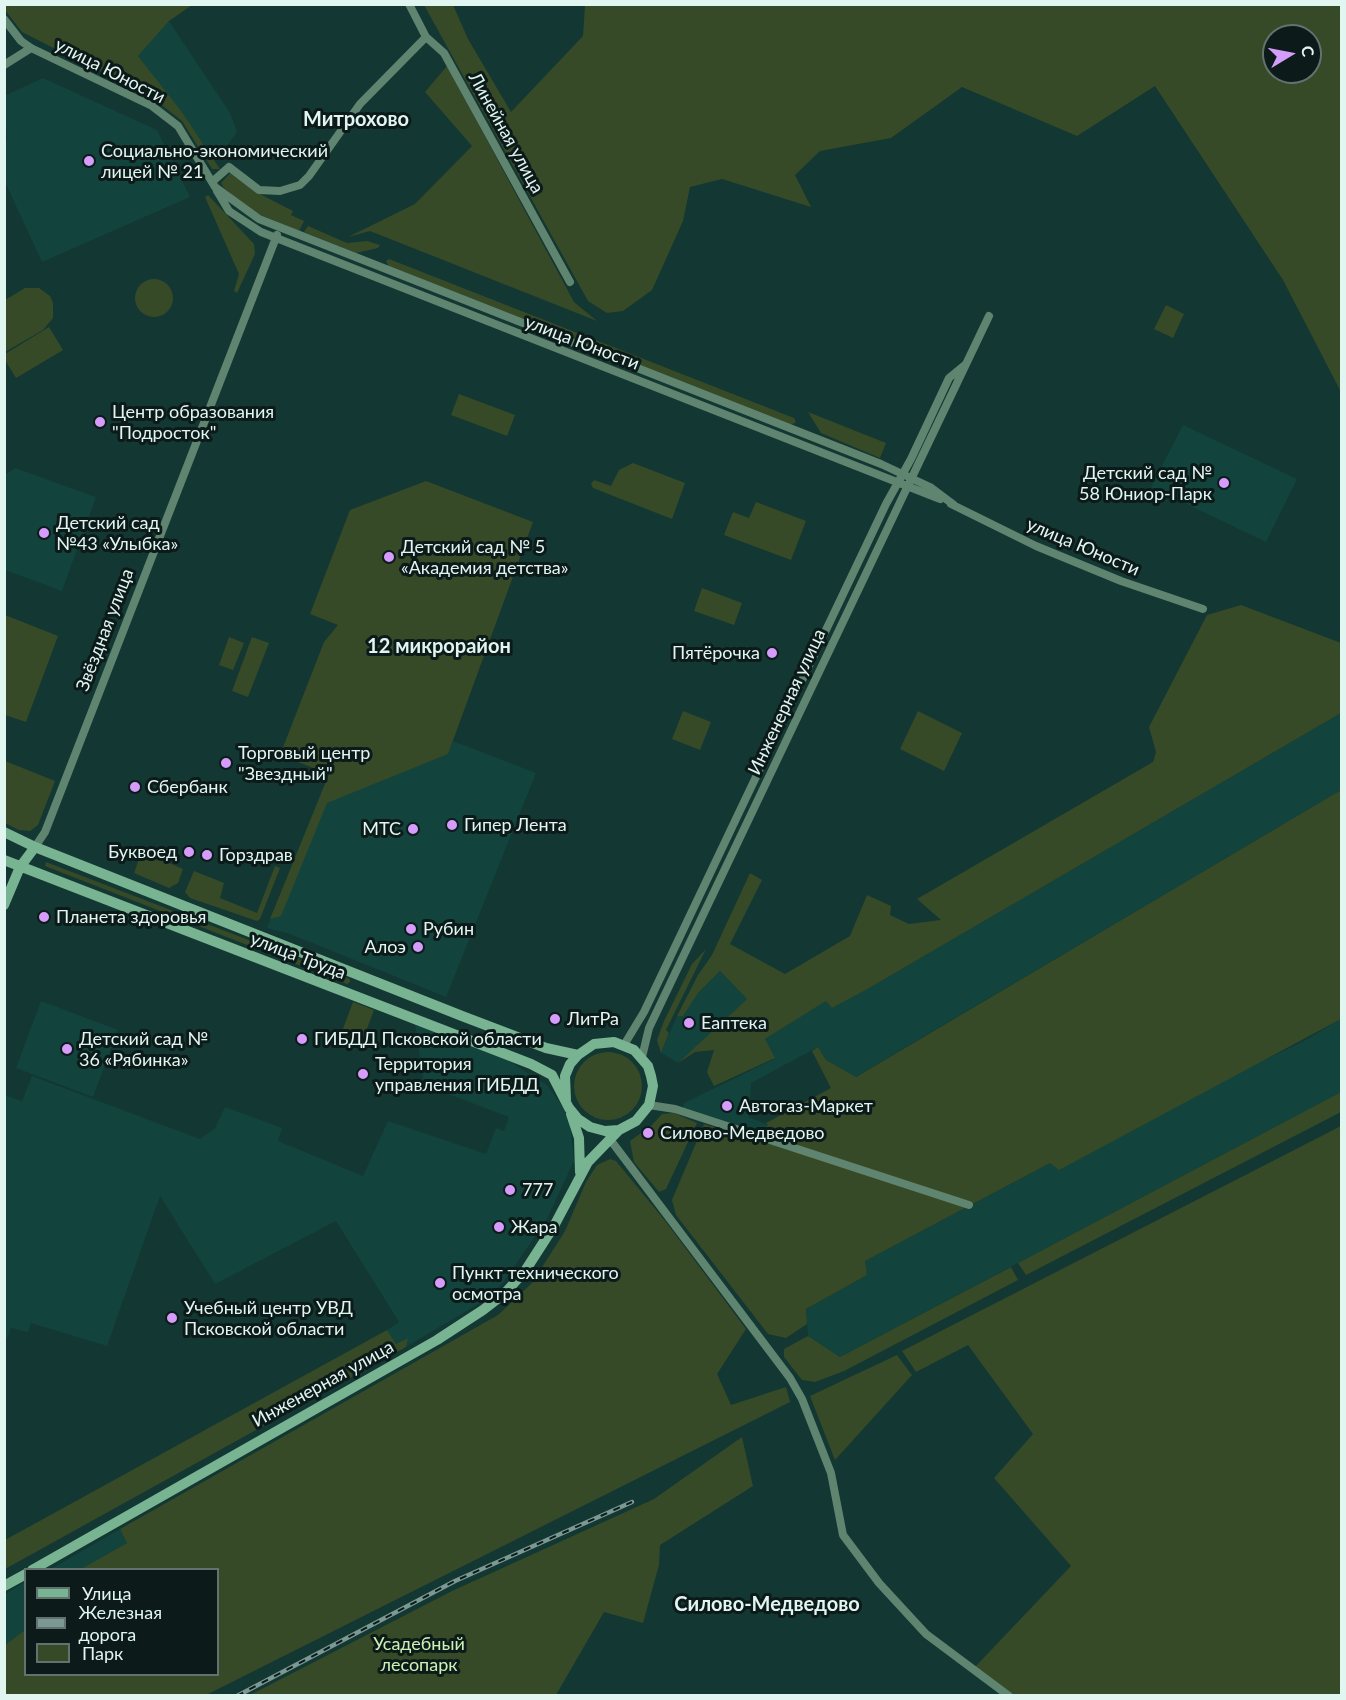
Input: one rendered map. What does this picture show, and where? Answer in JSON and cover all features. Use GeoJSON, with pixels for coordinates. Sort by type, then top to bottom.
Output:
{"type":"FeatureCollection","features":[{"type":"Feature","properties":{"kind":"main road","name":"улица Труда"},"geometry":{"type":"LineString","coordinates":[[4,832],[35,847],[494,1028],[546,1048],[578,1055]]}},
{"type":"Feature","properties":{"kind":"main road","name":"Звёздная улица"},"geometry":{"type":"LineString","coordinates":[[4,905],[20,867],[35,847]]}},
{"type":"Feature","properties":{"kind":"main road","name":"улица Труда"},"geometry":{"type":"LineString","coordinates":[[4,860],[531,1064],[552,1076],[568,1104]]}},
{"type":"Feature","properties":{"kind":"main road"},"geometry":{"type":"LineString","coordinates":[[578,1055],[585,1048],[604,1042],[624,1045],[642,1057],[651,1076],[652,1096],[649,1105]]}},
{"type":"Feature","properties":{"kind":"main road","name":"Инженерная улица"},"geometry":{"type":"LineString","coordinates":[[578,1055],[565,1076],[568,1104],[579,1138],[579,1175]]}},
{"type":"Feature","properties":{"kind":"main road"},"geometry":{"type":"LineString","coordinates":[[568,1104],[578,1119],[590,1127],[605,1131],[619,1130]]}},
{"type":"Feature","properties":{"kind":"main road","name":"Инженерная улица"},"geometry":{"type":"LineString","coordinates":[[34,1568],[437,1340],[483,1310],[505,1293],[525,1271],[554,1226],[579,1175],[609,1138],[636,1121],[649,1105]]}},
{"type":"Feature","properties":{"kind":"main road"},"geometry":{"type":"LineString","coordinates":[[4,1586],[24,1575]]}},
{"type":"Feature","properties":{"kind":"street","name":"Линейная улица"},"geometry":{"type":"LineString","coordinates":[[409,4],[426,36],[444,53],[570,282]]}},
{"type":"Feature","properties":{"kind":"street","name":"улица Юности"},"geometry":{"type":"LineString","coordinates":[[4,19],[21,41],[31,48],[153,106],[178,126],[214,184],[222,203],[249,227],[898,482],[910,482]]}},
{"type":"Feature","properties":{"kind":"street"},"geometry":{"type":"LineString","coordinates":[[214,184],[229,167],[259,190],[280,191],[300,185],[309,176],[360,104],[426,36]]}},
{"type":"Feature","properties":{"kind":"street"},"geometry":{"type":"LineString","coordinates":[[4,65],[31,48]]}},
{"type":"Feature","properties":{"kind":"street","name":"улица Юности"},"geometry":{"type":"LineString","coordinates":[[214,184],[249,214],[280,228],[903,474],[910,482],[1036,546],[1111,577],[1203,609]]}},
{"type":"Feature","properties":{"kind":"street","name":"Звёздная улица"},"geometry":{"type":"LineString","coordinates":[[35,847],[45,832],[280,228]]}},
{"type":"Feature","properties":{"kind":"street","name":"Инженерная улица"},"geometry":{"type":"LineString","coordinates":[[642,1057],[649,1028],[990,316]]}},
{"type":"Feature","properties":{"kind":"street","name":"Инженерная улица"},"geometry":{"type":"LineString","coordinates":[[624,1045],[642,1016],[856,563],[903,474],[949,378],[968,363]]}},
{"type":"Feature","properties":{"kind":"street"},"geometry":{"type":"LineString","coordinates":[[649,1105],[675,1109],[969,1206]]}},
{"type":"Feature","properties":{"kind":"street"},"geometry":{"type":"LineString","coordinates":[[609,1138],[789,1375],[802,1399],[831,1473],[843,1535],[879,1583],[926,1634],[1009,1695]]}},
{"type":"Feature","properties":{"kind":"shaded area"},"geometry":{"type":"Polygon","coordinates":[[[169,21],[230,113],[237,132],[216,161],[138,56],[169,21]]]}},
{"type":"Feature","properties":{"kind":"shaded area","name":"Социально-экономический лицей № 21"},"geometry":{"type":"Polygon","coordinates":[[[43,78],[157,130],[190,197],[42,262],[5,182],[5,141],[7,140],[4,96],[43,78]]]}},
{"type":"Feature","properties":{"kind":"shaded area","name":"Детский сад № 58 Юниор-Парк"},"geometry":{"type":"Polygon","coordinates":[[[1183,425],[1297,479],[1266,542],[1151,487],[1183,425]]]}},
{"type":"Feature","properties":{"kind":"shaded area","name":"Детский сад №43 «Улыбка»"},"geometry":{"type":"Polygon","coordinates":[[[15,468],[96,497],[62,591],[5,570],[5,475],[15,468]]]}},
{"type":"Feature","properties":{"kind":"shaded area"},"geometry":{"type":"Polygon","coordinates":[[[1341,713],[1341,790],[855,1077],[826,1060],[818,1047],[751,1083],[749,1117],[768,1125],[753,1139],[680,1115],[684,1103],[774,1059],[765,1039],[827,1000],[832,1008],[864,991],[1341,713]]]}},
{"type":"Feature","properties":{"kind":"shaded area"},"geometry":{"type":"Polygon","coordinates":[[[453,741],[536,773],[446,997],[290,934],[267,928],[329,774],[347,794],[448,754],[453,741]]]}},
{"type":"Feature","properties":{"kind":"shaded area"},"geometry":{"type":"Polygon","coordinates":[[[720,971],[747,999],[678,1063],[661,1053],[677,1016],[683,1015],[698,993],[720,971]]]}},
{"type":"Feature","properties":{"kind":"shaded area","name":"Детский сад № 36 «Рябинка»"},"geometry":{"type":"Polygon","coordinates":[[[41,1001],[118,1030],[93,1097],[16,1068],[41,1001]]]}},
{"type":"Feature","properties":{"kind":"shaded area"},"geometry":{"type":"Polygon","coordinates":[[[1341,1019],[1341,1092],[840,1357],[808,1336],[806,1309],[867,1275],[865,1261],[1050,1163],[1302,1042],[1341,1019]]]}},
{"type":"Feature","properties":{"kind":"shaded area"},"geometry":{"type":"Polygon","coordinates":[[[415,1024],[509,1061],[547,1085],[563,1107],[570,1123],[574,1161],[547,1219],[503,1283],[485,1300],[406,1347],[407,1338],[396,1345],[387,1330],[399,1322],[336,1221],[215,1284],[160,1196],[107,1346],[31,1323],[28,1332],[11,1328],[5,1344],[4,1095],[22,1101],[32,1076],[200,1139],[215,1128],[225,1107],[282,1128],[278,1141],[363,1176],[388,1121],[486,1154],[496,1128],[504,1131],[509,1117],[424,1085],[415,1024]]]}},
{"type":"Feature","properties":{"kind":"shaded area"},"geometry":{"type":"Polygon","coordinates":[[[120,1529],[127,1543],[83,1568],[52,1568],[120,1529]]]}},
{"type":"Feature","properties":{"kind":"shaded area"},"geometry":{"type":"Polygon","coordinates":[[[24,1583],[24,1631],[5,1645],[5,1594],[24,1583]]]}},
{"type":"Feature","properties":{"kind":"green space"},"geometry":{"type":"Polygon","coordinates":[[[4,5],[192,5],[169,21],[138,56],[181,111],[220,169],[212,169],[182,121],[154,99],[22,32],[5,10],[4,5]]]}},
{"type":"Feature","properties":{"kind":"green space"},"geometry":{"type":"Polygon","coordinates":[[[424,5],[453,5],[468,39],[511,112],[583,36],[585,5],[1341,5],[1341,392],[1283,280],[1155,86],[1077,136],[962,87],[891,138],[820,151],[795,175],[811,207],[722,179],[690,187],[683,221],[652,290],[623,311],[607,313],[588,301],[424,5]]]}},
{"type":"Feature","properties":{"kind":"green space"},"geometry":{"type":"Polygon","coordinates":[[[447,66],[574,302],[597,321],[370,231],[348,237],[415,204],[472,146],[425,92],[447,66]]]}},
{"type":"Feature","properties":{"kind":"green space"},"geometry":{"type":"Polygon","coordinates":[[[230,173],[258,193],[293,211],[291,215],[304,221],[299,231],[253,212],[224,188],[221,183],[230,173]]]}},
{"type":"Feature","properties":{"kind":"green space"},"geometry":{"type":"Polygon","coordinates":[[[208,195],[254,244],[255,254],[237,293],[234,291],[239,274],[205,197],[208,195]]]}},
{"type":"Feature","properties":{"kind":"green space"},"geometry":{"type":"Polygon","coordinates":[[[308,226],[347,243],[367,241],[380,245],[378,248],[356,253],[304,232],[308,226]]]}},
{"type":"Feature","properties":{"kind":"green space"},"geometry":{"type":"Polygon","coordinates":[[[389,259],[794,418],[796,422],[791,425],[389,267],[386,261],[389,259]]]}},
{"type":"Feature","properties":{"kind":"green space"},"geometry":{"type":"Polygon","coordinates":[[[154,279],[161,280],[167,285],[172,291],[172,305],[167,311],[161,316],[154,317],[147,316],[141,311],[136,305],[135,298],[136,291],[141,285],[147,280],[154,279]]]}},
{"type":"Feature","properties":{"kind":"green space"},"geometry":{"type":"Polygon","coordinates":[[[25,288],[39,288],[50,296],[53,303],[53,318],[43,330],[5,352],[5,300],[25,288]]]}},
{"type":"Feature","properties":{"kind":"green space"},"geometry":{"type":"Polygon","coordinates":[[[1166,305],[1184,314],[1173,338],[1154,329],[1166,305]]]}},
{"type":"Feature","properties":{"kind":"green space"},"geometry":{"type":"Polygon","coordinates":[[[49,327],[63,350],[16,378],[5,360],[5,354],[49,327]]]}},
{"type":"Feature","properties":{"kind":"green space"},"geometry":{"type":"Polygon","coordinates":[[[459,394],[515,415],[507,436],[451,415],[459,394]]]}},
{"type":"Feature","properties":{"kind":"green space"},"geometry":{"type":"Polygon","coordinates":[[[808,412],[886,443],[880,458],[821,433],[808,412]]]}},
{"type":"Feature","properties":{"kind":"green space"},"geometry":{"type":"Polygon","coordinates":[[[633,463],[685,483],[672,519],[593,488],[591,484],[594,480],[611,486],[619,470],[633,463]]]}},
{"type":"Feature","properties":{"kind":"green space"},"geometry":{"type":"Polygon","coordinates":[[[426,481],[533,522],[448,754],[327,803],[281,916],[270,919],[329,774],[280,755],[324,642],[338,625],[310,614],[350,510],[426,481]]]}},
{"type":"Feature","properties":{"kind":"green space"},"geometry":{"type":"Polygon","coordinates":[[[756,502],[806,521],[791,560],[724,535],[733,512],[749,518],[756,502]]]}},
{"type":"Feature","properties":{"kind":"green space"},"geometry":{"type":"Polygon","coordinates":[[[702,588],[742,603],[734,625],[694,611],[702,588]]]}},
{"type":"Feature","properties":{"kind":"green space"},"geometry":{"type":"Polygon","coordinates":[[[1241,605],[1341,643],[1341,713],[864,991],[832,1008],[826,1001],[765,1039],[775,1058],[714,1086],[707,1072],[714,1050],[695,1052],[678,1063],[747,999],[720,971],[698,993],[683,1016],[677,1016],[698,975],[712,955],[750,873],[762,880],[730,944],[785,974],[850,936],[867,895],[891,906],[890,915],[909,924],[941,920],[917,899],[1153,762],[1156,752],[1149,727],[1207,615],[1241,605]]]}},
{"type":"Feature","properties":{"kind":"green space"},"geometry":{"type":"Polygon","coordinates":[[[5,615],[58,636],[26,722],[5,715],[5,615]]]}},
{"type":"Feature","properties":{"kind":"green space"},"geometry":{"type":"Polygon","coordinates":[[[229,637],[244,643],[233,670],[219,665],[229,637]]]}},
{"type":"Feature","properties":{"kind":"green space"},"geometry":{"type":"Polygon","coordinates":[[[252,637],[269,643],[248,697],[232,691],[252,637]]]}},
{"type":"Feature","properties":{"kind":"green space"},"geometry":{"type":"Polygon","coordinates":[[[683,711],[711,722],[700,750],[672,739],[683,711]]]}},
{"type":"Feature","properties":{"kind":"green space"},"geometry":{"type":"Polygon","coordinates":[[[918,711],[962,733],[944,771],[900,749],[918,711]]]}},
{"type":"Feature","properties":{"kind":"green space"},"geometry":{"type":"Polygon","coordinates":[[[5,761],[55,781],[38,825],[30,831],[19,830],[5,823],[5,761]]]}},
{"type":"Feature","properties":{"kind":"green space"},"geometry":{"type":"Polygon","coordinates":[[[1341,790],[1341,1019],[1059,1170],[1050,1163],[865,1261],[867,1275],[806,1309],[807,1324],[786,1338],[768,1334],[676,1215],[672,1200],[704,1124],[753,1139],[768,1125],[766,1123],[831,1088],[812,1051],[818,1047],[826,1060],[856,1077],[1341,790]]]}},
{"type":"Feature","properties":{"kind":"green space"},"geometry":{"type":"Polygon","coordinates":[[[142,851],[183,869],[178,883],[169,888],[134,873],[142,851]]]}},
{"type":"Feature","properties":{"kind":"green space"},"geometry":{"type":"Polygon","coordinates":[[[46,862],[350,979],[350,982],[347,984],[45,866],[46,862]]]}},
{"type":"Feature","properties":{"kind":"green space"},"geometry":{"type":"Polygon","coordinates":[[[275,866],[280,868],[260,919],[257,921],[190,898],[185,892],[194,871],[224,883],[220,898],[257,913],[275,866]]]}},
{"type":"Feature","properties":{"kind":"green space"},"geometry":{"type":"Polygon","coordinates":[[[706,949],[666,1030],[669,1033],[661,1053],[657,1040],[664,1021],[692,964],[706,949]]]}},
{"type":"Feature","properties":{"kind":"green space"},"geometry":{"type":"Polygon","coordinates":[[[353,1002],[374,1010],[362,1042],[341,1034],[353,1002]]]}},
{"type":"Feature","properties":{"kind":"green space"},"geometry":{"type":"Polygon","coordinates":[[[601,1052],[615,1052],[627,1057],[637,1067],[642,1086],[637,1105],[627,1115],[615,1120],[601,1120],[589,1115],[579,1105],[574,1093],[574,1079],[579,1067],[589,1057],[601,1052]]]}},
{"type":"Feature","properties":{"kind":"green space"},"geometry":{"type":"Polygon","coordinates":[[[1341,1092],[1341,1112],[1026,1275],[1018,1263],[1341,1092]]]}},
{"type":"Feature","properties":{"kind":"green space"},"geometry":{"type":"Polygon","coordinates":[[[674,1113],[697,1123],[666,1189],[659,1192],[634,1162],[630,1141],[652,1125],[662,1114],[674,1113]]]}},
{"type":"Feature","properties":{"kind":"green space"},"geometry":{"type":"Polygon","coordinates":[[[1341,1126],[1341,1695],[1012,1695],[974,1668],[1071,1566],[994,1478],[1033,1434],[968,1345],[916,1372],[902,1351],[1341,1126]]]}},
{"type":"Feature","properties":{"kind":"green space"},"geometry":{"type":"Polygon","coordinates":[[[610,1159],[616,1161],[666,1222],[746,1329],[717,1374],[731,1405],[786,1387],[790,1402],[206,1695],[5,1695],[5,1645],[24,1631],[24,1676],[219,1676],[219,1568],[83,1568],[127,1543],[120,1529],[498,1315],[532,1283],[565,1231],[586,1182],[597,1165],[610,1159]]]}},
{"type":"Feature","properties":{"kind":"green space"},"geometry":{"type":"Polygon","coordinates":[[[1011,1267],[1018,1280],[844,1371],[815,1382],[802,1380],[784,1357],[784,1349],[808,1336],[840,1357],[1011,1267]]]}},
{"type":"Feature","properties":{"kind":"green space"},"geometry":{"type":"Polygon","coordinates":[[[387,1330],[396,1344],[408,1338],[406,1347],[5,1569],[5,1540],[387,1330]]]}},
{"type":"Feature","properties":{"kind":"green space"},"geometry":{"type":"Polygon","coordinates":[[[897,1355],[912,1375],[835,1460],[810,1396],[897,1355]]]}},
{"type":"Feature","properties":{"kind":"green space","name":"Усадебный лесопарк"},"geometry":{"type":"Polygon","coordinates":[[[742,1437],[753,1486],[660,1545],[659,1565],[643,1623],[604,1612],[556,1695],[250,1695],[452,1591],[654,1499],[742,1437]]]}},
{"type":"Feature","properties":{"kind":"railway"},"geometry":{"type":"LineString","coordinates":[[237,1696],[455,1581],[632,1502]]}},
{"type":"Feature","properties":{"kind":"place","name":"Социально-экономический лицей № 21"},"geometry":{"type":"Point","coordinates":[89,161]}},
{"type":"Feature","properties":{"kind":"place","name":"Центр образования \"Подросток\""},"geometry":{"type":"Point","coordinates":[100,422]}},
{"type":"Feature","properties":{"kind":"place","name":"Детский сад № 58 Юниор-Парк"},"geometry":{"type":"Point","coordinates":[1224,483]}},
{"type":"Feature","properties":{"kind":"place","name":"Детский сад №43 «Улыбка»"},"geometry":{"type":"Point","coordinates":[44,533]}},
{"type":"Feature","properties":{"kind":"place","name":"Детский сад № 5 «Академия детства»"},"geometry":{"type":"Point","coordinates":[389,557]}},
{"type":"Feature","properties":{"kind":"place","name":"Пятёрочка"},"geometry":{"type":"Point","coordinates":[772,653]}},
{"type":"Feature","properties":{"kind":"place","name":"Торговый центр \"Звездный\""},"geometry":{"type":"Point","coordinates":[226,763]}},
{"type":"Feature","properties":{"kind":"place","name":"Сбербанк"},"geometry":{"type":"Point","coordinates":[135,787]}},
{"type":"Feature","properties":{"kind":"place","name":"Гипер Лента"},"geometry":{"type":"Point","coordinates":[452,825]}},
{"type":"Feature","properties":{"kind":"place","name":"МТС"},"geometry":{"type":"Point","coordinates":[413,829]}},
{"type":"Feature","properties":{"kind":"place","name":"Буквоед"},"geometry":{"type":"Point","coordinates":[189,852]}},
{"type":"Feature","properties":{"kind":"place","name":"Горздрав"},"geometry":{"type":"Point","coordinates":[207,855]}},
{"type":"Feature","properties":{"kind":"place","name":"Планета здоровья"},"geometry":{"type":"Point","coordinates":[44,917]}},
{"type":"Feature","properties":{"kind":"place","name":"Рубин"},"geometry":{"type":"Point","coordinates":[411,929]}},
{"type":"Feature","properties":{"kind":"place","name":"Алоэ"},"geometry":{"type":"Point","coordinates":[418,947]}},
{"type":"Feature","properties":{"kind":"place","name":"ЛитРа"},"geometry":{"type":"Point","coordinates":[555,1019]}},
{"type":"Feature","properties":{"kind":"place","name":"Еаптека"},"geometry":{"type":"Point","coordinates":[689,1023]}},
{"type":"Feature","properties":{"kind":"place","name":"ГИБДД Псковской области"},"geometry":{"type":"Point","coordinates":[302,1039]}},
{"type":"Feature","properties":{"kind":"place","name":"Детский сад № 36 «Рябинка»"},"geometry":{"type":"Point","coordinates":[67,1049]}},
{"type":"Feature","properties":{"kind":"place","name":"Территория управления ГИБДД"},"geometry":{"type":"Point","coordinates":[363,1074]}},
{"type":"Feature","properties":{"kind":"place","name":"Автогаз-Маркет"},"geometry":{"type":"Point","coordinates":[727,1106]}},
{"type":"Feature","properties":{"kind":"place","name":"Силово-Медведово"},"geometry":{"type":"Point","coordinates":[648,1133]}},
{"type":"Feature","properties":{"kind":"place","name":"777"},"geometry":{"type":"Point","coordinates":[510,1190]}},
{"type":"Feature","properties":{"kind":"place","name":"Жара"},"geometry":{"type":"Point","coordinates":[499,1227]}},
{"type":"Feature","properties":{"kind":"place","name":"Пункт технического осмотра"},"geometry":{"type":"Point","coordinates":[440,1283]}},
{"type":"Feature","properties":{"kind":"place","name":"Учебный центр УВД Псковской области"},"geometry":{"type":"Point","coordinates":[172,1318]}},
{"type":"Feature","properties":{"kind":"district","name":"Митрохово"},"geometry":{"type":"Point","coordinates":[356,120]}},
{"type":"Feature","properties":{"kind":"district","name":"12 микрорайон"},"geometry":{"type":"Point","coordinates":[439,647]}},
{"type":"Feature","properties":{"kind":"district","name":"Силово-Медведово"},"geometry":{"type":"Point","coordinates":[767,1605]}}]}
